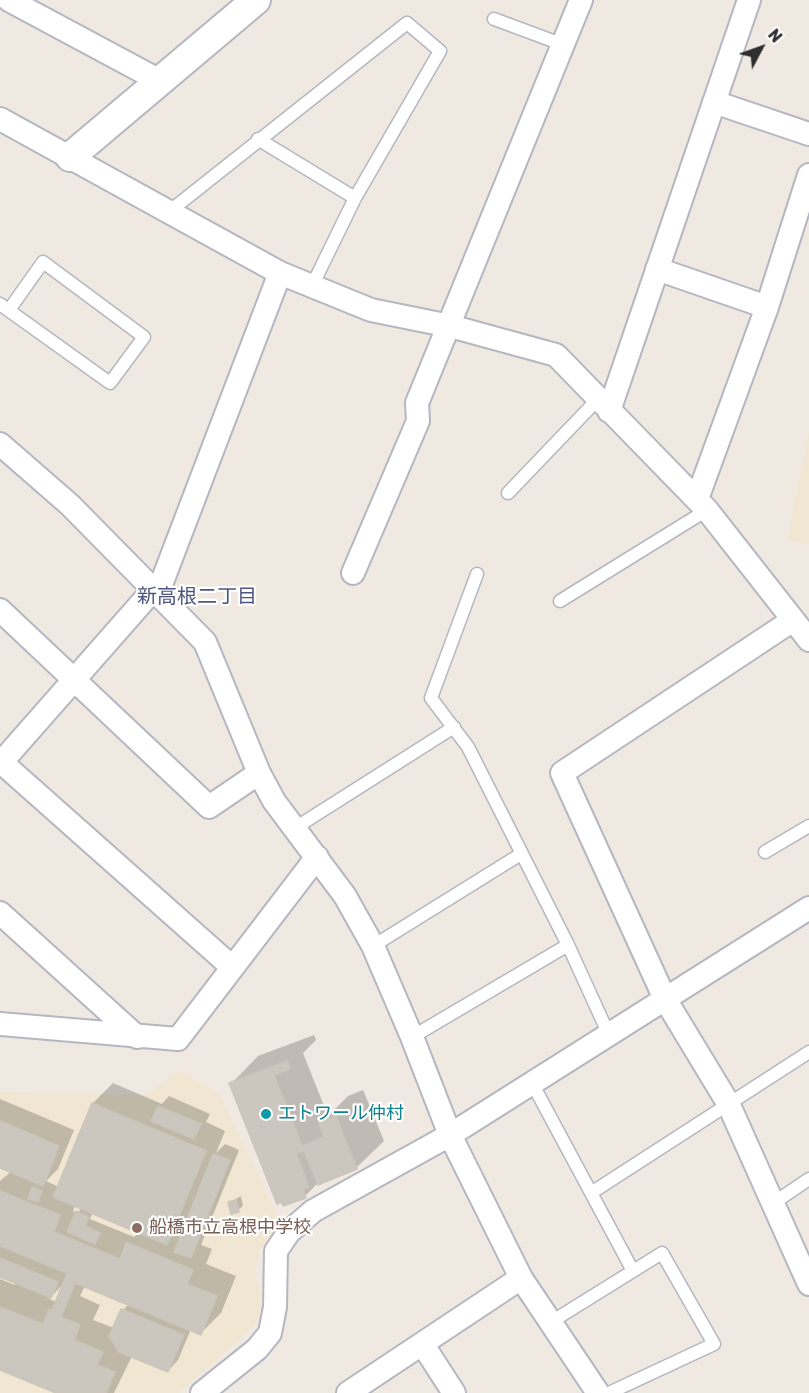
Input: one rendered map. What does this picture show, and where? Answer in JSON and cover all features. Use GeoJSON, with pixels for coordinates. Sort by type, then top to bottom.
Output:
{"type":"FeatureCollection","features":[{"type":"Feature","properties":{"kind":"street"},"geometry":{"type":"LineString","coordinates":[[9,0],[160,81]]}},
{"type":"Feature","properties":{"kind":"street"},"geometry":{"type":"LineString","coordinates":[[70,157],[256,0]]}},
{"type":"Feature","properties":{"kind":"street"},"geometry":{"type":"LineString","coordinates":[[353,573],[418,421],[417,403],[581,0]]}},
{"type":"Feature","properties":{"kind":"street"},"geometry":{"type":"LineString","coordinates":[[604,405],[657,269],[749,0]]}},
{"type":"Feature","properties":{"kind":"street"},"geometry":{"type":"LineString","coordinates":[[714,102],[809,134]]}},
{"type":"Feature","properties":{"kind":"street"},"geometry":{"type":"LineString","coordinates":[[0,119],[280,273],[371,310],[450,326],[555,356],[702,504],[750,562],[753,570],[809,640]]}},
{"type":"Feature","properties":{"kind":"street"},"geometry":{"type":"LineString","coordinates":[[702,504],[809,175]]}},
{"type":"Feature","properties":{"kind":"street"},"geometry":{"type":"LineString","coordinates":[[657,269],[767,307]]}},
{"type":"Feature","properties":{"kind":"street"},"geometry":{"type":"LineString","coordinates":[[232,967],[1,762],[155,593],[280,273]]}},
{"type":"Feature","properties":{"kind":"street"},"geometry":{"type":"LineString","coordinates":[[0,444],[70,505],[205,642],[259,773],[274,801],[345,896],[373,946],[450,1135],[521,1278],[597,1393]]}},
{"type":"Feature","properties":{"kind":"street"},"geometry":{"type":"LineString","coordinates":[[0,610],[76,679],[209,807],[259,773]]}},
{"type":"Feature","properties":{"kind":"street"},"geometry":{"type":"LineString","coordinates":[[793,620],[562,773],[665,999],[728,1103],[809,1284]]}},
{"type":"Feature","properties":{"kind":"street"},"geometry":{"type":"LineString","coordinates":[[0,1024],[178,1039],[317,857]]}},
{"type":"Feature","properties":{"kind":"street"},"geometry":{"type":"LineString","coordinates":[[202,1393],[257,1349],[270,1333],[275,1307],[276,1251],[289,1233],[313,1211],[450,1135],[809,908]]}},
{"type":"Feature","properties":{"kind":"street"},"geometry":{"type":"LineString","coordinates":[[0,913],[137,1037]]}},
{"type":"Feature","properties":{"kind":"street"},"geometry":{"type":"LineString","coordinates":[[348,1393],[521,1278]]}},
{"type":"Feature","properties":{"kind":"street"},"geometry":{"type":"LineString","coordinates":[[423,1345],[454,1393]]}},
{"type":"Feature","properties":{"kind":"lane"},"geometry":{"type":"LineString","coordinates":[[495,19],[564,45]]}},
{"type":"Feature","properties":{"kind":"lane"},"geometry":{"type":"LineString","coordinates":[[171,211],[258,139],[407,23],[440,51],[355,198],[312,286]]}},
{"type":"Feature","properties":{"kind":"lane"},"geometry":{"type":"LineString","coordinates":[[258,139],[355,198]]}},
{"type":"Feature","properties":{"kind":"lane"},"geometry":{"type":"LineString","coordinates":[[43,262],[144,337],[110,383],[4,307],[43,262]]}},
{"type":"Feature","properties":{"kind":"lane"},"geometry":{"type":"LineString","coordinates":[[508,493],[604,405]]}},
{"type":"Feature","properties":{"kind":"lane"},"geometry":{"type":"LineString","coordinates":[[560,602],[702,504]]}},
{"type":"Feature","properties":{"kind":"lane"},"geometry":{"type":"LineString","coordinates":[[477,574],[431,698],[468,747],[568,945],[609,1035]]}},
{"type":"Feature","properties":{"kind":"lane"},"geometry":{"type":"LineString","coordinates":[[295,828],[454,728]]}},
{"type":"Feature","properties":{"kind":"lane"},"geometry":{"type":"LineString","coordinates":[[765,852],[809,826]]}},
{"type":"Feature","properties":{"kind":"lane"},"geometry":{"type":"LineString","coordinates":[[373,946],[521,855]]}},
{"type":"Feature","properties":{"kind":"lane"},"geometry":{"type":"LineString","coordinates":[[412,1037],[568,945]]}},
{"type":"Feature","properties":{"kind":"lane"},"geometry":{"type":"LineString","coordinates":[[591,1193],[809,1052]]}},
{"type":"Feature","properties":{"kind":"lane"},"geometry":{"type":"LineString","coordinates":[[532,1083],[633,1271]]}},
{"type":"Feature","properties":{"kind":"lane"},"geometry":{"type":"LineString","coordinates":[[772,1204],[809,1179]]}},
{"type":"Feature","properties":{"kind":"lane"},"geometry":{"type":"LineString","coordinates":[[551,1323],[662,1253],[714,1344],[609,1393]]}},
{"type":"Feature","properties":{"kind":"shaded area"},"geometry":{"type":"Polygon","coordinates":[[[809,430],[809,543],[787,541],[809,430]]]}},
{"type":"Feature","properties":{"kind":"shaded area","name":"船橋市立高根中学校"},"geometry":{"type":"Polygon","coordinates":[[[179,1071],[219,1093],[280,1221],[258,1253],[255,1276],[261,1295],[260,1311],[255,1325],[179,1393],[0,1393],[0,1092],[146,1095],[179,1071]]]}},
{"type":"Feature","properties":{"kind":"building","name":"エトワール仲村"},"geometry":{"type":"Polygon","coordinates":[[[287,1061],[290,1069],[274,1075],[304,1151],[296,1153],[309,1187],[303,1189],[306,1198],[283,1206],[281,1202],[277,1204],[229,1083],[287,1061]]]}},
{"type":"Feature","properties":{"kind":"building"},"geometry":{"type":"Polygon","coordinates":[[[92,1103],[206,1151],[167,1245],[53,1197],[92,1103]]]}},
{"type":"Feature","properties":{"kind":"building"},"geometry":{"type":"Polygon","coordinates":[[[158,1106],[201,1124],[194,1139],[151,1121],[158,1106]]]}},
{"type":"Feature","properties":{"kind":"building","name":"エトワール仲村"},"geometry":{"type":"Polygon","coordinates":[[[336,1116],[357,1169],[318,1185],[302,1146],[324,1137],[319,1123],[336,1116]]]}},
{"type":"Feature","properties":{"kind":"building"},"geometry":{"type":"Polygon","coordinates":[[[0,1121],[59,1146],[43,1186],[0,1168],[0,1121]]]}},
{"type":"Feature","properties":{"kind":"building"},"geometry":{"type":"Polygon","coordinates":[[[213,1154],[230,1160],[191,1258],[174,1252],[213,1154]]]}},
{"type":"Feature","properties":{"kind":"building"},"geometry":{"type":"Polygon","coordinates":[[[32,1187],[42,1191],[38,1202],[28,1199],[32,1187]]]}},
{"type":"Feature","properties":{"kind":"building"},"geometry":{"type":"Polygon","coordinates":[[[0,1191],[60,1215],[54,1232],[120,1259],[126,1242],[193,1270],[187,1284],[217,1296],[201,1335],[75,1283],[61,1317],[80,1325],[74,1340],[103,1352],[97,1365],[115,1372],[106,1393],[56,1393],[0,1370],[0,1307],[43,1324],[49,1309],[52,1310],[67,1273],[0,1246],[0,1191]]]}},
{"type":"Feature","properties":{"kind":"building"},"geometry":{"type":"Polygon","coordinates":[[[236,1200],[239,1212],[231,1214],[228,1202],[236,1200]]]}},
{"type":"Feature","properties":{"kind":"building"},"geometry":{"type":"Polygon","coordinates":[[[76,1211],[89,1217],[85,1226],[100,1233],[95,1244],[67,1232],[76,1211]]]}},
{"type":"Feature","properties":{"kind":"building"},"geometry":{"type":"Polygon","coordinates":[[[0,1258],[58,1282],[51,1298],[0,1277],[0,1258]]]}},
{"type":"Feature","properties":{"kind":"building"},"geometry":{"type":"Polygon","coordinates":[[[121,1309],[184,1335],[168,1372],[119,1352],[109,1336],[121,1309]]]}},
{"type":"Feature","properties":{"kind":"place","name":"エトワール仲村"},"geometry":{"type":"Point","coordinates":[266,1114]}},
{"type":"Feature","properties":{"kind":"place","name":"船橋市立高根中学校"},"geometry":{"type":"Point","coordinates":[137,1228]}},
{"type":"Feature","properties":{"kind":"district","name":"新高根二丁目"},"geometry":{"type":"Point","coordinates":[197,597]}}]}
